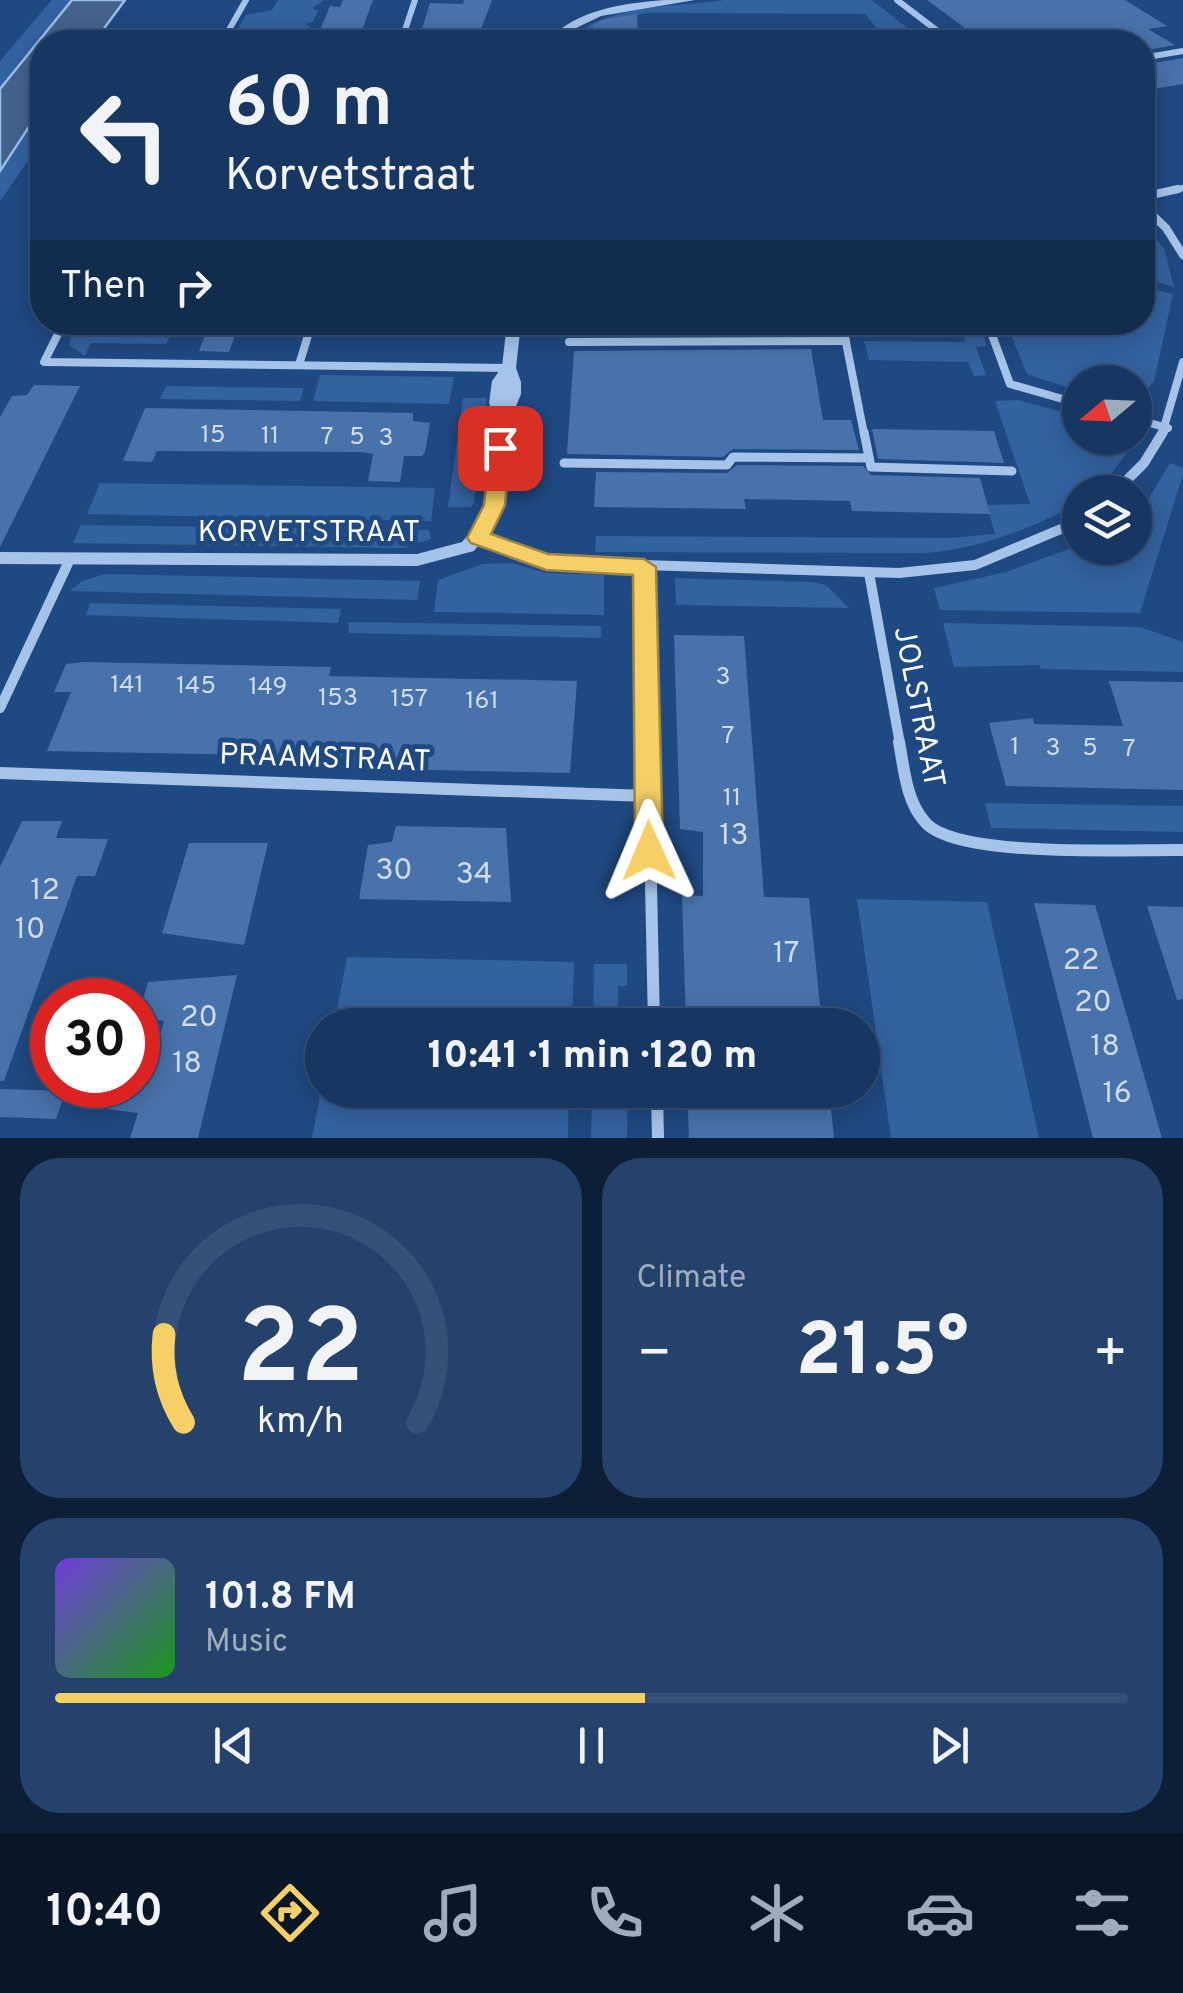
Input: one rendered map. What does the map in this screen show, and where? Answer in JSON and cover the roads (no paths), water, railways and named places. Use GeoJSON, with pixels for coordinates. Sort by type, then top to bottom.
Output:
{"type":"FeatureCollection","features":[{"type":"Feature","properties":{"kind":"street"},"geometry":{"type":"LineString","coordinates":[[229,30],[246,0]]}},
{"type":"Feature","properties":{"kind":"street"},"geometry":{"type":"LineString","coordinates":[[405,30],[416,0]]}},
{"type":"Feature","properties":{"kind":"street"},"geometry":{"type":"LineString","coordinates":[[566,30],[604,13],[690,0]]}},
{"type":"Feature","properties":{"kind":"street"},"geometry":{"type":"LineString","coordinates":[[899,0],[937,30]]}},
{"type":"Feature","properties":{"kind":"street"},"geometry":{"type":"LineString","coordinates":[[1155,56],[1183,51]]}},
{"type":"Feature","properties":{"kind":"street"},"geometry":{"type":"LineString","coordinates":[[1155,194],[1183,188]]}},
{"type":"Feature","properties":{"kind":"street"},"geometry":{"type":"LineString","coordinates":[[1155,218],[1183,255]]}},
{"type":"Feature","properties":{"kind":"street"},"geometry":{"type":"LineString","coordinates":[[58,335],[44,362],[509,368]]}},
{"type":"Feature","properties":{"kind":"street"},"geometry":{"type":"LineString","coordinates":[[299,365],[308,335]]}},
{"type":"Feature","properties":{"kind":"street"},"geometry":{"type":"LineString","coordinates":[[513,335],[509,368],[516,381],[514,402],[503,419],[494,505],[478,538],[546,562],[937,572],[975,564],[1062,528]]}},
{"type":"Feature","properties":{"kind":"street"},"geometry":{"type":"LineString","coordinates":[[845,335],[871,467],[1012,471]]}},
{"type":"Feature","properties":{"kind":"street"},"geometry":{"type":"LineString","coordinates":[[992,335],[1010,384],[1062,399]]}},
{"type":"Feature","properties":{"kind":"street"},"geometry":{"type":"LineString","coordinates":[[569,342],[846,341]]}},
{"type":"Feature","properties":{"kind":"street"},"geometry":{"type":"LineString","coordinates":[[1132,475],[1155,452],[1168,428],[1183,362]]}},
{"type":"Feature","properties":{"kind":"street"},"geometry":{"type":"LineString","coordinates":[[1152,424],[1168,428]]}},
{"type":"Feature","properties":{"kind":"street"},"geometry":{"type":"LineString","coordinates":[[564,463],[727,465],[734,457],[868,458]]}},
{"type":"Feature","properties":{"kind":"street","name":"KORVETSTRAAT"},"geometry":{"type":"LineString","coordinates":[[0,558],[417,560],[451,554],[478,538]]}},
{"type":"Feature","properties":{"kind":"street"},"geometry":{"type":"LineString","coordinates":[[0,708],[70,558]]}},
{"type":"Feature","properties":{"kind":"street"},"geometry":{"type":"LineString","coordinates":[[644,567],[654,1008]]}},
{"type":"Feature","properties":{"kind":"street","name":"JOLSTRAAT"},"geometry":{"type":"LineString","coordinates":[[868,573],[907,785],[916,816],[932,831],[952,841],[984,846],[1183,850]]}},
{"type":"Feature","properties":{"kind":"street","name":"PRAAMSTRAAT"},"geometry":{"type":"LineString","coordinates":[[0,773],[648,796]]}},
{"type":"Feature","properties":{"kind":"street"},"geometry":{"type":"LineString","coordinates":[[657,1108],[658,1138]]}}]}
